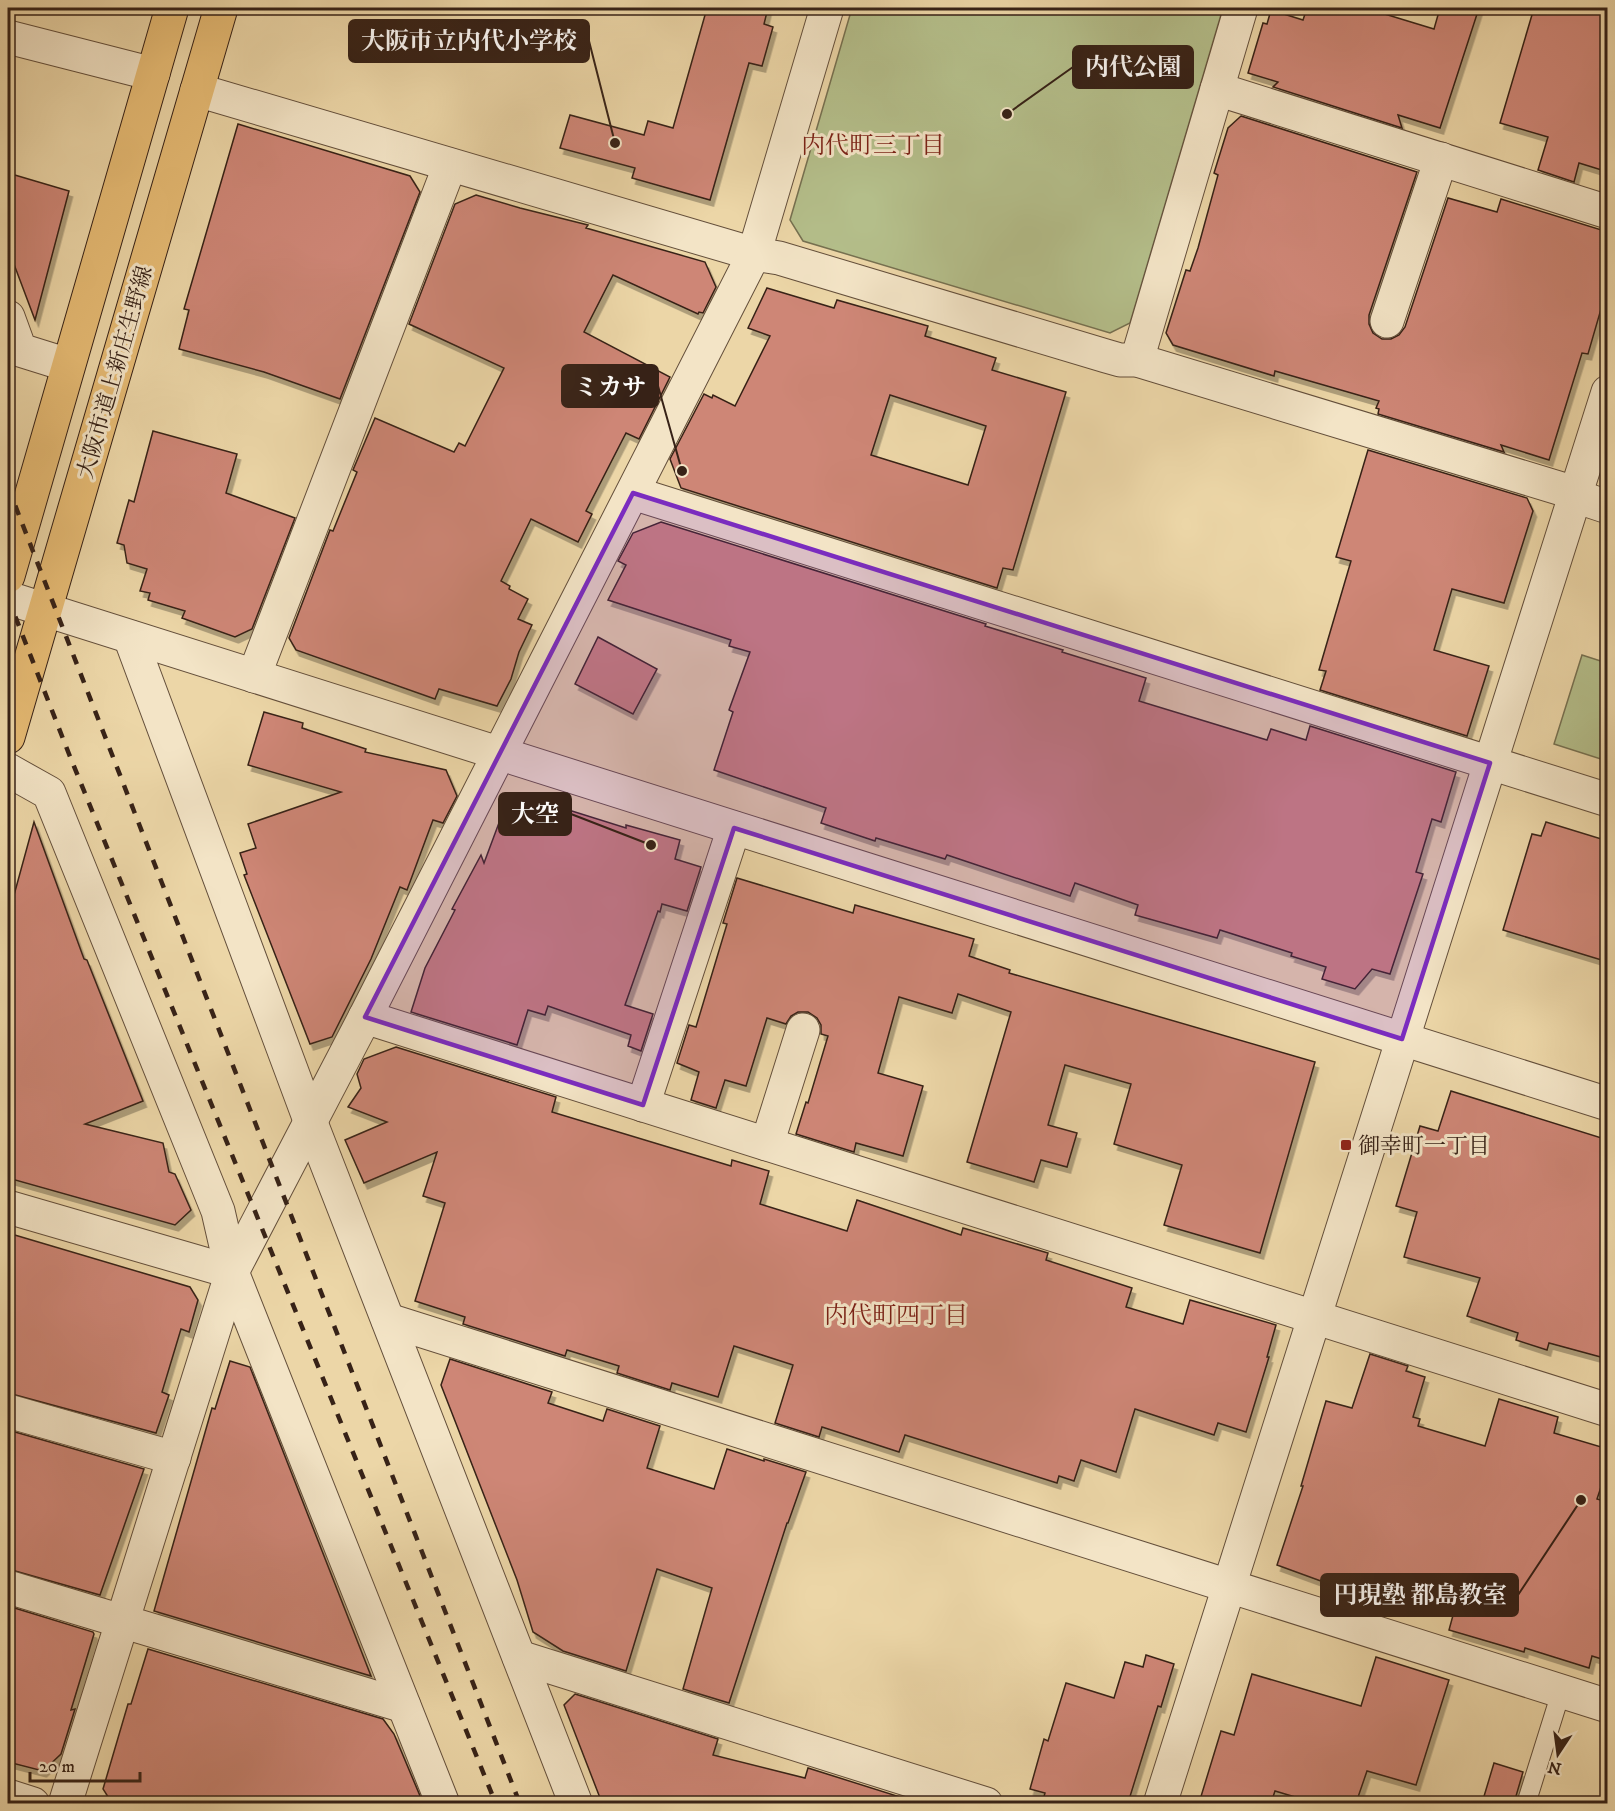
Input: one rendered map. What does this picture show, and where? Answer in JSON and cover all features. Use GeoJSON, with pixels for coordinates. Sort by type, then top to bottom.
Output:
{"type":"FeatureCollection","features":[{"type":"Feature","properties":{"kind":"main road","name":"大阪市道上新庄生野線"},"geometry":{"type":"LineString","coordinates":[[8,576],[172,8]]}},
{"type":"Feature","properties":{"kind":"main road","name":"大阪市道上新庄生野線"},"geometry":{"type":"LineString","coordinates":[[8,737],[221,8]]}},
{"type":"Feature","properties":{"kind":"street"},"geometry":{"type":"LineString","coordinates":[[65,1803],[232,1272],[311,1123],[754,254],[827,8]]}},
{"type":"Feature","properties":{"kind":"street"},"geometry":{"type":"LineString","coordinates":[[1137,360],[1241,8]]}},
{"type":"Feature","properties":{"kind":"street"},"geometry":{"type":"LineString","coordinates":[[8,36],[153,74]]}},
{"type":"Feature","properties":{"kind":"street"},"geometry":{"type":"LineString","coordinates":[[1217,89],[1608,212]]}},
{"type":"Feature","properties":{"kind":"street"},"geometry":{"type":"LineString","coordinates":[[197,90],[754,254],[779,258],[1106,356],[1120,360],[1137,360],[1575,493],[1608,507]]}},
{"type":"Feature","properties":{"kind":"street"},"geometry":{"type":"LineString","coordinates":[[1387,321],[1441,159]]}},
{"type":"Feature","properties":{"kind":"street"},"geometry":{"type":"LineString","coordinates":[[254,676],[450,165]]}},
{"type":"Feature","properties":{"kind":"street"},"geometry":{"type":"LineString","coordinates":[[8,317],[20,350],[68,365]]}},
{"type":"Feature","properties":{"kind":"street"},"geometry":{"type":"LineString","coordinates":[[1160,1803],[1608,392]]}},
{"type":"Feature","properties":{"kind":"street"},"geometry":{"type":"LineString","coordinates":[[633,493],[1608,800]]}},
{"type":"Feature","properties":{"kind":"street"},"geometry":{"type":"LineString","coordinates":[[8,598],[1608,1104]]}},
{"type":"Feature","properties":{"kind":"street"},"geometry":{"type":"LineString","coordinates":[[130,637],[311,1123],[576,1803]]}},
{"type":"Feature","properties":{"kind":"street"},"geometry":{"type":"LineString","coordinates":[[8,770],[49,793],[218,1211],[232,1272],[443,1803]]}},
{"type":"Feature","properties":{"kind":"street"},"geometry":{"type":"LineString","coordinates":[[644,1105],[734,828]]}},
{"type":"Feature","properties":{"kind":"street"},"geometry":{"type":"LineString","coordinates":[[365,1017],[1608,1410]]}},
{"type":"Feature","properties":{"kind":"street"},"geometry":{"type":"LineString","coordinates":[[767,1144],[803,1030]]}},
{"type":"Feature","properties":{"kind":"street"},"geometry":{"type":"LineString","coordinates":[[8,1207],[232,1272]]}},
{"type":"Feature","properties":{"kind":"street"},"geometry":{"type":"LineString","coordinates":[[387,1320],[1608,1706]]}},
{"type":"Feature","properties":{"kind":"street"},"geometry":{"type":"LineString","coordinates":[[8,1411],[174,1458]]}},
{"type":"Feature","properties":{"kind":"street"},"geometry":{"type":"LineString","coordinates":[[8,1587],[404,1706]]}},
{"type":"Feature","properties":{"kind":"street"},"geometry":{"type":"LineString","coordinates":[[519,1657],[986,1803]]}},
{"type":"Feature","properties":{"kind":"street"},"geometry":{"type":"LineString","coordinates":[[8,1796],[33,1803]]}},
{"type":"Feature","properties":{"kind":"lane"},"geometry":{"type":"LineString","coordinates":[[1526,1803],[1561,1692]]}},
{"type":"Feature","properties":{"kind":"highlighted area"},"geometry":{"type":"Polygon","coordinates":[[[633,493],[1490,763],[1402,1039],[734,828],[643,1105],[365,1017],[633,493]]]}},
{"type":"Feature","properties":{"kind":"green space"},"geometry":{"type":"Polygon","coordinates":[[[852,8],[1223,8],[1130,323],[1110,333],[803,241],[790,220],[852,8]]]}},
{"type":"Feature","properties":{"kind":"green space"},"geometry":{"type":"Polygon","coordinates":[[[1582,655],[1607,663],[1607,761],[1554,744],[1582,655]]]}},
{"type":"Feature","properties":{"kind":"building"},"geometry":{"type":"Polygon","coordinates":[[[707,8],[768,8],[764,24],[773,27],[762,66],[749,63],[710,200],[632,178],[635,168],[560,148],[570,115],[644,135],[648,121],[673,128],[707,8]]]}},
{"type":"Feature","properties":{"kind":"building"},"geometry":{"type":"Polygon","coordinates":[[[1307,8],[1365,8],[1434,29],[1440,8],[1479,8],[1440,128],[1398,115],[1402,128],[1273,87],[1278,82],[1248,73],[1263,23],[1267,24],[1271,10],[1303,20],[1307,8]]]}},
{"type":"Feature","properties":{"kind":"building"},"geometry":{"type":"Polygon","coordinates":[[[1534,8],[1608,8],[1608,172],[1579,163],[1574,182],[1538,170],[1548,137],[1500,123],[1534,8]]]}},
{"type":"Feature","properties":{"kind":"building"},"geometry":{"type":"Polygon","coordinates":[[[1241,116],[1417,172],[1369,315],[1369,324],[1373,333],[1382,339],[1391,339],[1399,335],[1405,327],[1448,198],[1497,212],[1501,199],[1608,232],[1608,285],[1588,354],[1582,353],[1549,460],[1501,445],[1504,452],[1378,414],[1379,409],[1376,408],[1379,401],[1275,371],[1274,376],[1173,345],[1166,333],[1186,270],[1190,271],[1198,248],[1218,175],[1214,173],[1228,128],[1241,116]]]}},
{"type":"Feature","properties":{"kind":"building"},"geometry":{"type":"Polygon","coordinates":[[[238,124],[410,176],[420,192],[340,399],[264,372],[179,349],[189,310],[184,309],[238,124]]]}},
{"type":"Feature","properties":{"kind":"building"},"geometry":{"type":"Polygon","coordinates":[[[8,173],[69,191],[35,320],[9,251],[14,233],[8,231],[8,173]]]}},
{"type":"Feature","properties":{"kind":"building"},"geometry":{"type":"Polygon","coordinates":[[[476,195],[588,225],[586,228],[705,262],[716,287],[703,313],[698,314],[613,275],[584,332],[670,377],[639,439],[626,433],[586,511],[592,514],[578,542],[531,519],[501,581],[510,586],[509,589],[528,599],[518,619],[532,625],[519,652],[511,679],[497,706],[439,689],[435,699],[296,650],[289,638],[330,530],[333,531],[357,472],[353,470],[375,418],[454,452],[459,443],[465,446],[504,368],[409,324],[455,204],[476,195]]]}},
{"type":"Feature","properties":{"kind":"building"},"geometry":{"type":"Polygon","coordinates":[[[767,288],[834,308],[837,300],[928,326],[925,336],[996,358],[992,370],[1066,392],[1013,570],[1003,568],[997,588],[681,488],[670,459],[704,394],[712,398],[713,395],[735,406],[770,336],[748,328],[767,288]],[[890,395],[871,455],[968,485],[986,426],[890,395]]]}},
{"type":"Feature","properties":{"kind":"building"},"geometry":{"type":"Polygon","coordinates":[[[153,431],[237,454],[226,493],[295,518],[252,629],[235,637],[182,618],[185,611],[148,600],[150,593],[140,591],[147,569],[127,563],[124,545],[117,543],[129,500],[134,502],[153,431]]]}},
{"type":"Feature","properties":{"kind":"building"},"geometry":{"type":"Polygon","coordinates":[[[1368,450],[1527,498],[1533,511],[1504,603],[1452,589],[1434,650],[1489,666],[1467,736],[1320,690],[1326,671],[1319,670],[1351,561],[1336,557],[1368,450]]]}},
{"type":"Feature","properties":{"kind":"building"},"geometry":{"type":"Polygon","coordinates":[[[661,522],[986,624],[985,626],[1146,678],[1139,701],[1267,740],[1271,729],[1306,740],[1310,726],[1456,772],[1441,822],[1432,819],[1416,872],[1423,874],[1390,974],[1372,969],[1355,989],[1322,979],[1326,967],[1291,956],[1292,953],[1220,930],[1217,938],[1135,915],[1138,905],[1075,883],[1070,896],[947,855],[945,859],[876,838],[875,841],[821,823],[826,808],[714,770],[733,712],[729,710],[750,652],[729,646],[731,640],[608,600],[626,565],[618,561],[633,533],[661,522]]]}},
{"type":"Feature","properties":{"kind":"building"},"geometry":{"type":"Polygon","coordinates":[[[598,637],[657,669],[633,714],[575,684],[598,637]]]}},
{"type":"Feature","properties":{"kind":"building"},"geometry":{"type":"Polygon","coordinates":[[[264,712],[303,723],[302,728],[366,749],[365,752],[446,770],[457,796],[443,823],[433,820],[407,890],[400,887],[371,959],[332,1037],[310,1044],[244,875],[247,874],[240,853],[256,848],[248,824],[341,792],[248,765],[264,712]]]}},
{"type":"Feature","properties":{"kind":"building"},"geometry":{"type":"Polygon","coordinates":[[[524,796],[626,828],[626,825],[680,840],[675,859],[701,867],[687,911],[662,904],[660,912],[658,911],[625,1005],[653,1014],[641,1051],[628,1046],[631,1035],[548,1006],[545,1015],[528,1010],[517,1045],[411,1012],[425,968],[455,910],[452,909],[481,855],[484,863],[506,804],[524,796]]]}},
{"type":"Feature","properties":{"kind":"building"},"geometry":{"type":"Polygon","coordinates":[[[34,822],[84,959],[87,960],[143,1101],[85,1124],[163,1143],[169,1172],[175,1174],[191,1210],[175,1225],[8,1178],[8,917],[34,822]]]}},
{"type":"Feature","properties":{"kind":"building"},"geometry":{"type":"Polygon","coordinates":[[[1546,822],[1608,841],[1608,962],[1503,930],[1532,834],[1541,836],[1546,822]]]}},
{"type":"Feature","properties":{"kind":"building"},"geometry":{"type":"Polygon","coordinates":[[[737,878],[853,913],[855,905],[974,939],[969,956],[1010,970],[1009,973],[1315,1062],[1260,1253],[1164,1225],[1182,1165],[1114,1144],[1131,1084],[1065,1065],[1048,1125],[1077,1133],[1067,1167],[1041,1160],[1034,1182],[967,1162],[1011,1012],[958,994],[952,1013],[899,997],[878,1073],[923,1086],[903,1156],[856,1143],[854,1152],[796,1134],[828,1036],[821,1034],[821,1025],[817,1018],[808,1012],[798,1012],[791,1016],[786,1024],[767,1018],[746,1086],[725,1080],[716,1108],[691,1100],[699,1072],[677,1063],[689,1025],[696,1027],[727,924],[723,923],[737,878]]]}},
{"type":"Feature","properties":{"kind":"building"},"geometry":{"type":"Polygon","coordinates":[[[396,1047],[556,1097],[552,1112],[731,1166],[732,1160],[769,1171],[760,1204],[847,1231],[857,1200],[961,1235],[963,1228],[1048,1253],[1046,1260],[1132,1288],[1126,1307],[1183,1324],[1190,1300],[1276,1325],[1267,1357],[1269,1357],[1246,1432],[1218,1423],[1214,1435],[1135,1409],[1116,1472],[1081,1460],[1074,1481],[1059,1476],[1057,1483],[905,1435],[899,1452],[822,1427],[819,1437],[775,1423],[793,1365],[734,1346],[718,1397],[672,1383],[670,1390],[617,1373],[619,1366],[567,1350],[565,1356],[463,1324],[465,1317],[415,1301],[445,1203],[423,1196],[437,1152],[364,1183],[345,1140],[387,1122],[348,1107],[361,1088],[357,1074],[364,1059],[396,1047]]]}},
{"type":"Feature","properties":{"kind":"building"},"geometry":{"type":"Polygon","coordinates":[[[1451,1091],[1608,1140],[1608,1359],[1549,1343],[1547,1350],[1516,1340],[1518,1333],[1467,1316],[1480,1278],[1404,1257],[1417,1212],[1396,1206],[1420,1126],[1438,1131],[1451,1091]]]}},
{"type":"Feature","properties":{"kind":"building"},"geometry":{"type":"Polygon","coordinates":[[[8,1233],[190,1287],[198,1300],[189,1332],[181,1329],[162,1392],[169,1395],[156,1433],[8,1393],[8,1233]]]}},
{"type":"Feature","properties":{"kind":"building"},"geometry":{"type":"Polygon","coordinates":[[[1370,1354],[1408,1366],[1406,1371],[1425,1377],[1413,1417],[1420,1419],[1418,1426],[1485,1446],[1499,1399],[1558,1417],[1554,1433],[1608,1449],[1608,1466],[1597,1499],[1608,1502],[1608,1661],[1592,1656],[1589,1668],[1525,1648],[1524,1652],[1449,1630],[1458,1597],[1401,1579],[1392,1607],[1277,1565],[1303,1486],[1301,1486],[1326,1401],[1352,1408],[1370,1354]]]}},
{"type":"Feature","properties":{"kind":"building"},"geometry":{"type":"Polygon","coordinates":[[[450,1359],[552,1392],[548,1403],[603,1421],[607,1409],[660,1426],[647,1468],[714,1489],[727,1449],[806,1472],[787,1523],[729,1703],[683,1689],[712,1588],[657,1569],[626,1671],[563,1651],[533,1632],[517,1580],[441,1385],[450,1359]]]}},
{"type":"Feature","properties":{"kind":"building"},"geometry":{"type":"Polygon","coordinates":[[[230,1361],[250,1367],[371,1676],[154,1611],[212,1408],[215,1409],[230,1361]]]}},
{"type":"Feature","properties":{"kind":"building"},"geometry":{"type":"Polygon","coordinates":[[[8,1430],[144,1469],[100,1595],[8,1569],[8,1430]]]}},
{"type":"Feature","properties":{"kind":"building"},"geometry":{"type":"Polygon","coordinates":[[[8,1606],[94,1634],[71,1710],[75,1709],[61,1754],[43,1771],[8,1762],[8,1606]]]}},
{"type":"Feature","properties":{"kind":"building"},"geometry":{"type":"Polygon","coordinates":[[[148,1649],[383,1719],[394,1734],[423,1803],[112,1803],[103,1789],[128,1704],[131,1704],[148,1649]]]}},
{"type":"Feature","properties":{"kind":"building"},"geometry":{"type":"Polygon","coordinates":[[[1146,1655],[1174,1664],[1161,1707],[1158,1706],[1128,1803],[1042,1803],[1045,1793],[1030,1789],[1044,1739],[1048,1741],[1066,1683],[1114,1698],[1125,1662],[1143,1667],[1146,1655]]]}},
{"type":"Feature","properties":{"kind":"building"},"geometry":{"type":"Polygon","coordinates":[[[1376,1657],[1449,1680],[1416,1785],[1367,1771],[1356,1803],[1315,1803],[1275,1791],[1271,1803],[1199,1803],[1221,1731],[1234,1735],[1252,1674],[1361,1706],[1376,1657]]]}},
{"type":"Feature","properties":{"kind":"building"},"geometry":{"type":"Polygon","coordinates":[[[575,1694],[718,1739],[713,1755],[805,1778],[808,1768],[916,1802],[602,1803],[564,1705],[575,1694]]]}},
{"type":"Feature","properties":{"kind":"building"},"geometry":{"type":"Polygon","coordinates":[[[1494,1763],[1523,1772],[1514,1803],[1482,1803],[1494,1763]]]}},
{"type":"Feature","properties":{"kind":"railway"},"geometry":{"type":"LineString","coordinates":[[8,487],[520,1804]]}},
{"type":"Feature","properties":{"kind":"railway"},"geometry":{"type":"LineString","coordinates":[[8,598],[69,754],[496,1804]]}},
{"type":"Feature","properties":{"kind":"place","name":"内代公園"},"geometry":{"type":"Point","coordinates":[1007,114]}},
{"type":"Feature","properties":{"kind":"place","name":"大阪市立内代小学校"},"geometry":{"type":"Point","coordinates":[615,143]}},
{"type":"Feature","properties":{"kind":"place","name":"ミカサ"},"geometry":{"type":"Point","coordinates":[682,471]}},
{"type":"Feature","properties":{"kind":"place","name":"大空"},"geometry":{"type":"Point","coordinates":[651,845]}},
{"type":"Feature","properties":{"kind":"place","name":"御幸町一丁目"},"geometry":{"type":"Point","coordinates":[1346,1145]}},
{"type":"Feature","properties":{"kind":"place","name":"円現塾 都島教室"},"geometry":{"type":"Point","coordinates":[1581,1500]}},
{"type":"Feature","properties":{"kind":"district","name":"内代町三丁目"},"geometry":{"type":"Point","coordinates":[873,145]}},
{"type":"Feature","properties":{"kind":"district","name":"内代町四丁目"},"geometry":{"type":"Point","coordinates":[896,1315]}}]}
